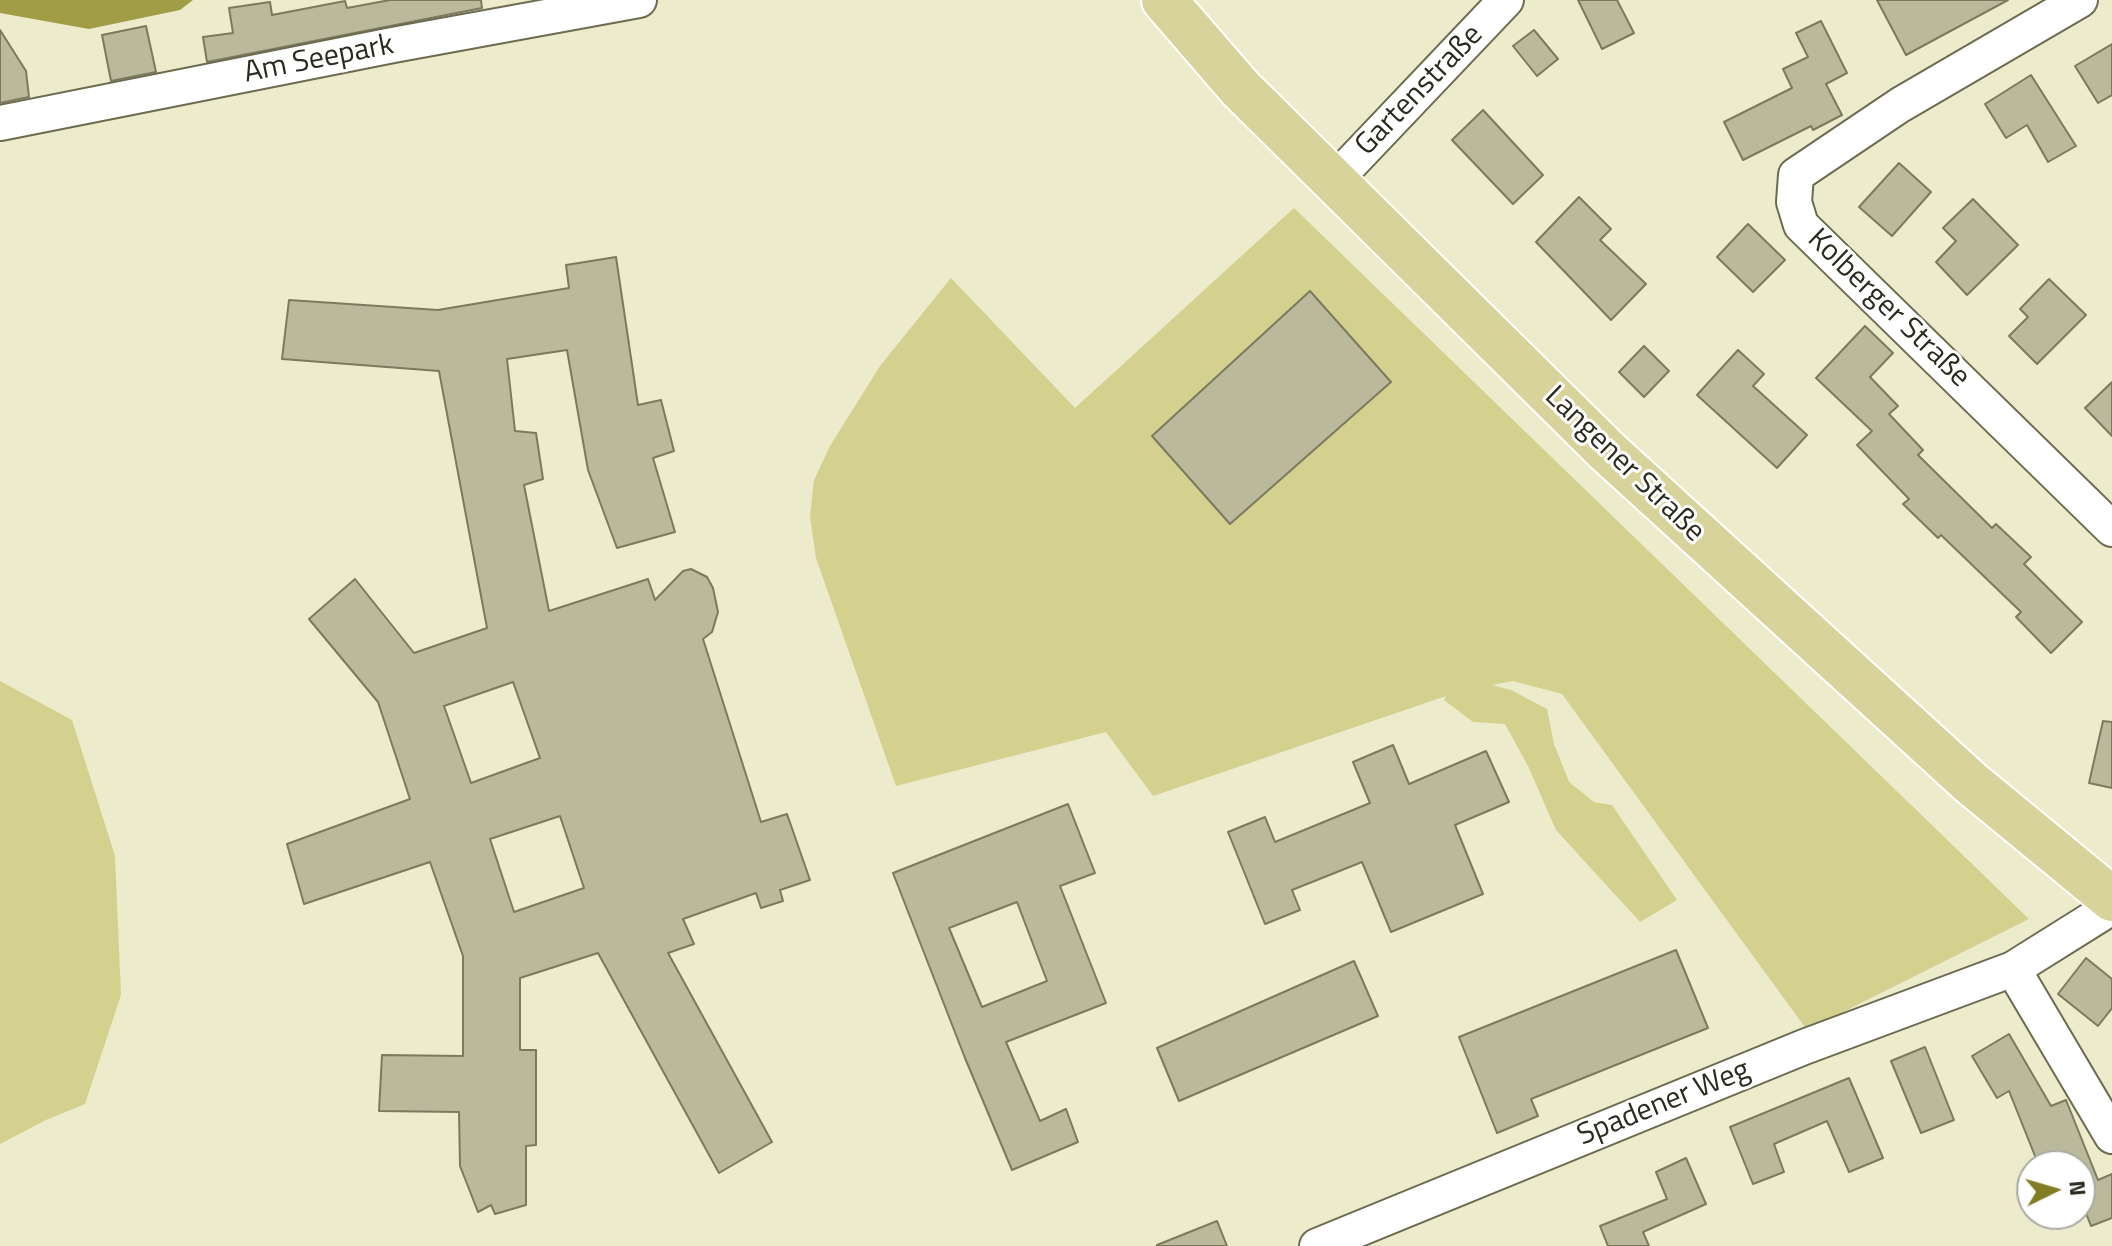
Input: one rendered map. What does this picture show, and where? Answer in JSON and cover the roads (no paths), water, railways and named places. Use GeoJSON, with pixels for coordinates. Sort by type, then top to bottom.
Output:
{"type":"FeatureCollection","features":[{"type":"Feature","properties":{"kind":"main road","name":"Langener Straße"},"geometry":{"type":"LineString","coordinates":[[1164,0],[1240,88],[1607,451],[1981,791],[2112,899]]}},
{"type":"Feature","properties":{"kind":"street","name":"Am Seepark"},"geometry":{"type":"LineString","coordinates":[[0,123],[639,0]]}},
{"type":"Feature","properties":{"kind":"street","name":"Gartenstraße"},"geometry":{"type":"LineString","coordinates":[[1333,182],[1506,0]]}},
{"type":"Feature","properties":{"kind":"street","name":"Kolberger Straße"},"geometry":{"type":"LineString","coordinates":[[2080,0],[1900,105],[1796,175],[1794,202],[1801,225],[2112,529]]}},
{"type":"Feature","properties":{"kind":"street","name":"Spadener Weg"},"geometry":{"type":"LineString","coordinates":[[1317,1246],[1804,1047],[2013,969],[2112,907]]}},
{"type":"Feature","properties":{"kind":"street"},"geometry":{"type":"LineString","coordinates":[[2013,969],[2112,1136]]}}]}
